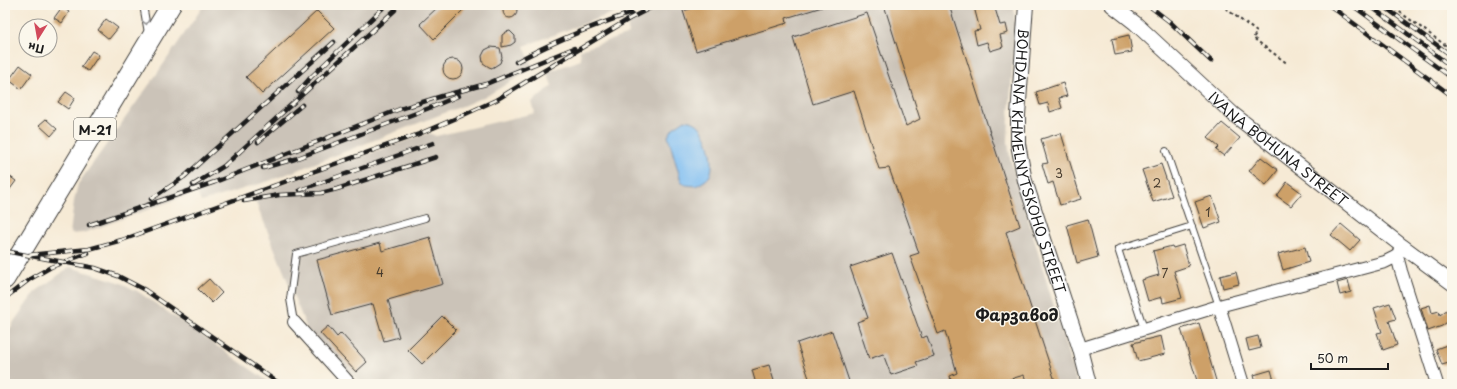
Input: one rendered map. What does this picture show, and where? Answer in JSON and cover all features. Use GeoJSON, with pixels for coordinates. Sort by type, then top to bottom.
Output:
{"type":"FeatureCollection","features":[{"type":"Feature","properties":{"kind":"highway","name":"М-21"},"geometry":{"type":"LineString","coordinates":[[5,279],[171,5]]}},
{"type":"Feature","properties":{"kind":"street","name":"BOHDANA KHMELNYTSKOHO STREET"},"geometry":{"type":"LineString","coordinates":[[1026,5],[1018,115],[1018,144],[1025,181],[1080,349],[1089,384]]}},
{"type":"Feature","properties":{"kind":"street","name":"IVANA BOHUNA STREET"},"geometry":{"type":"LineString","coordinates":[[1112,5],[1135,23],[1233,114],[1400,251],[1452,283]]}},
{"type":"Feature","properties":{"kind":"street"},"geometry":{"type":"LineString","coordinates":[[1080,349],[1219,306],[1385,262],[1400,251]]}},
{"type":"Feature","properties":{"kind":"street"},"geometry":{"type":"LineString","coordinates":[[1400,251],[1401,271],[1436,384]]}},
{"type":"Feature","properties":{"kind":"street"},"geometry":{"type":"LineString","coordinates":[[1219,306],[1243,384]]}},
{"type":"Feature","properties":{"kind":"street"},"geometry":{"type":"LineString","coordinates":[[294,322],[350,384]]}},
{"type":"Feature","properties":{"kind":"lane"},"geometry":{"type":"LineString","coordinates":[[143,5],[150,40]]}},
{"type":"Feature","properties":{"kind":"lane"},"geometry":{"type":"LineString","coordinates":[[1166,152],[1219,306]]}},
{"type":"Feature","properties":{"kind":"lane"},"geometry":{"type":"LineString","coordinates":[[294,322],[290,299],[296,254],[425,218]]}},
{"type":"Feature","properties":{"kind":"lane"},"geometry":{"type":"LineString","coordinates":[[1144,329],[1118,249],[1192,226]]}},
{"type":"Feature","properties":{"kind":"path"},"geometry":{"type":"LineString","coordinates":[[1221,5],[1257,32],[1253,38],[1288,64]]}},
{"type":"Feature","properties":{"kind":"path"},"geometry":{"type":"LineString","coordinates":[[1390,5],[1452,50]]}},
{"type":"Feature","properties":{"kind":"shaded area"},"geometry":{"type":"Polygon","coordinates":[[[204,5],[634,5],[524,46],[533,68],[490,94],[465,105],[269,181],[201,202],[197,192],[83,233],[70,234],[74,201],[78,184],[204,5]]]}},
{"type":"Feature","properties":{"kind":"shaded area"},"geometry":{"type":"Polygon","coordinates":[[[671,5],[1014,5],[1015,31],[1008,142],[1010,158],[1077,384],[361,384],[307,329],[253,195],[429,133],[436,136],[535,113],[532,102],[552,86],[547,72],[581,60],[580,50],[629,34],[627,22],[671,5]]]}},
{"type":"Feature","properties":{"kind":"shaded area"},"geometry":{"type":"Polygon","coordinates":[[[70,267],[119,282],[137,291],[272,384],[5,384],[5,337],[35,292],[70,267]]]}},
{"type":"Feature","properties":{"kind":"water"},"geometry":{"type":"Polygon","coordinates":[[[685,120],[696,123],[701,128],[705,134],[712,157],[711,172],[709,177],[696,186],[686,185],[681,181],[668,136],[673,128],[685,120]]]}},
{"type":"Feature","properties":{"kind":"building"},"geometry":{"type":"Polygon","coordinates":[[[507,4],[513,4],[517,8],[517,14],[513,18],[507,18],[503,14],[503,8],[507,4]]]}},
{"type":"Feature","properties":{"kind":"building"},"geometry":{"type":"Polygon","coordinates":[[[440,5],[468,5],[434,39],[420,24],[440,5]]]}},
{"type":"Feature","properties":{"kind":"building"},"geometry":{"type":"Polygon","coordinates":[[[702,5],[822,5],[822,7],[786,18],[787,23],[696,51],[683,11],[702,5]]]}},
{"type":"Feature","properties":{"kind":"building"},"geometry":{"type":"Polygon","coordinates":[[[884,5],[949,5],[1020,226],[1006,232],[1056,384],[1027,384],[1024,375],[994,384],[952,384],[950,376],[957,373],[945,331],[938,334],[910,256],[919,253],[889,168],[879,169],[854,91],[813,104],[793,37],[867,13],[906,126],[920,119],[884,5]]]}},
{"type":"Feature","properties":{"kind":"building"},"geometry":{"type":"Polygon","coordinates":[[[994,5],[1000,25],[1006,24],[1008,33],[1000,35],[1003,47],[990,51],[987,42],[977,45],[974,31],[980,30],[974,7],[994,5]]]}},
{"type":"Feature","properties":{"kind":"building"},"geometry":{"type":"Polygon","coordinates":[[[62,7],[69,12],[62,23],[58,20],[58,18],[54,18],[62,7]]]}},
{"type":"Feature","properties":{"kind":"building"},"geometry":{"type":"Polygon","coordinates":[[[317,11],[334,28],[262,94],[246,77],[317,11]]]}},
{"type":"Feature","properties":{"kind":"building"},"geometry":{"type":"Polygon","coordinates":[[[106,19],[118,28],[109,39],[98,30],[106,19]]]}},
{"type":"Feature","properties":{"kind":"building"},"geometry":{"type":"Polygon","coordinates":[[[510,31],[515,36],[515,42],[511,45],[502,47],[502,35],[510,31]]]}},
{"type":"Feature","properties":{"kind":"building"},"geometry":{"type":"Polygon","coordinates":[[[1129,35],[1132,52],[1115,55],[1112,39],[1129,35]]]}},
{"type":"Feature","properties":{"kind":"building"},"geometry":{"type":"Polygon","coordinates":[[[491,47],[500,48],[502,57],[500,63],[492,68],[483,63],[482,56],[485,50],[491,47]]]}},
{"type":"Feature","properties":{"kind":"building"},"geometry":{"type":"Polygon","coordinates":[[[92,51],[99,55],[88,71],[81,67],[92,51]]]}},
{"type":"Feature","properties":{"kind":"building"},"geometry":{"type":"Polygon","coordinates":[[[453,59],[460,62],[463,69],[460,76],[453,79],[446,76],[443,69],[446,62],[453,59]]]}},
{"type":"Feature","properties":{"kind":"building"},"geometry":{"type":"Polygon","coordinates":[[[20,65],[32,74],[21,89],[9,80],[20,65]]]}},
{"type":"Feature","properties":{"kind":"building"},"geometry":{"type":"Polygon","coordinates":[[[1063,83],[1067,96],[1059,98],[1062,108],[1050,112],[1048,103],[1040,105],[1036,92],[1063,83]]]}},
{"type":"Feature","properties":{"kind":"building"},"geometry":{"type":"Polygon","coordinates":[[[66,92],[75,98],[68,109],[58,102],[66,92]]]}},
{"type":"Feature","properties":{"kind":"building"},"geometry":{"type":"Polygon","coordinates":[[[46,119],[57,129],[51,136],[39,125],[46,119]]]}},
{"type":"Feature","properties":{"kind":"building"},"geometry":{"type":"Polygon","coordinates":[[[1222,123],[1240,138],[1224,156],[1216,150],[1219,147],[1208,138],[1222,123]]]}},
{"type":"Feature","properties":{"kind":"building"},"geometry":{"type":"Polygon","coordinates":[[[1061,133],[1081,199],[1060,205],[1053,182],[1048,184],[1042,164],[1048,163],[1041,139],[1061,133]]]}},
{"type":"Feature","properties":{"kind":"building"},"geometry":{"type":"Polygon","coordinates":[[[1261,157],[1278,170],[1266,185],[1249,171],[1261,157]]]}},
{"type":"Feature","properties":{"kind":"building"},"geometry":{"type":"Polygon","coordinates":[[[1161,164],[1172,196],[1153,202],[1142,170],[1161,164]]]}},
{"type":"Feature","properties":{"kind":"building"},"geometry":{"type":"Polygon","coordinates":[[[5,173],[16,181],[5,196],[5,173]]]}},
{"type":"Feature","properties":{"kind":"building"},"geometry":{"type":"Polygon","coordinates":[[[1287,182],[1302,193],[1291,206],[1277,196],[1287,182]]]}},
{"type":"Feature","properties":{"kind":"building"},"geometry":{"type":"Polygon","coordinates":[[[1212,196],[1221,222],[1204,228],[1195,202],[1212,196]]]}},
{"type":"Feature","properties":{"kind":"building"},"geometry":{"type":"Polygon","coordinates":[[[1088,219],[1098,257],[1077,263],[1067,225],[1088,219]]]}},
{"type":"Feature","properties":{"kind":"building"},"geometry":{"type":"Polygon","coordinates":[[[1341,224],[1360,240],[1350,251],[1331,235],[1341,224]]]}},
{"type":"Feature","properties":{"kind":"building"},"geometry":{"type":"Polygon","coordinates":[[[430,237],[443,284],[388,300],[399,337],[384,341],[373,304],[332,315],[317,260],[380,243],[382,251],[430,237]]]}},
{"type":"Feature","properties":{"kind":"building"},"geometry":{"type":"Polygon","coordinates":[[[1183,245],[1189,266],[1174,271],[1182,298],[1163,303],[1162,297],[1148,301],[1142,280],[1159,275],[1153,251],[1183,245]]]}},
{"type":"Feature","properties":{"kind":"building"},"geometry":{"type":"Polygon","coordinates":[[[1305,247],[1309,262],[1283,270],[1278,254],[1305,247]]]}},
{"type":"Feature","properties":{"kind":"building"},"geometry":{"type":"Polygon","coordinates":[[[892,253],[922,338],[927,336],[934,356],[916,362],[918,366],[891,375],[883,354],[869,359],[857,322],[868,318],[850,267],[892,253]]]}},
{"type":"Feature","properties":{"kind":"building"},"geometry":{"type":"Polygon","coordinates":[[[1236,272],[1239,284],[1223,288],[1220,276],[1236,272]]]}},
{"type":"Feature","properties":{"kind":"building"},"geometry":{"type":"Polygon","coordinates":[[[209,279],[222,293],[212,303],[198,289],[209,279]]]}},
{"type":"Feature","properties":{"kind":"building"},"geometry":{"type":"Polygon","coordinates":[[[1348,280],[1351,292],[1340,295],[1337,283],[1348,280]]]}},
{"type":"Feature","properties":{"kind":"building"},"geometry":{"type":"Polygon","coordinates":[[[1390,303],[1396,319],[1389,321],[1397,345],[1383,350],[1377,333],[1382,332],[1374,308],[1390,303]]]}},
{"type":"Feature","properties":{"kind":"building"},"geometry":{"type":"Polygon","coordinates":[[[1430,305],[1432,313],[1439,311],[1440,315],[1452,306],[1452,318],[1442,326],[1428,331],[1421,308],[1430,305]]]}},
{"type":"Feature","properties":{"kind":"building"},"geometry":{"type":"Polygon","coordinates":[[[442,316],[456,330],[422,364],[408,350],[442,316]]]}},
{"type":"Feature","properties":{"kind":"building"},"geometry":{"type":"Polygon","coordinates":[[[1199,323],[1217,384],[1198,384],[1181,329],[1199,323]]]}},
{"type":"Feature","properties":{"kind":"building"},"geometry":{"type":"Polygon","coordinates":[[[328,326],[337,337],[341,333],[367,362],[356,372],[320,333],[328,326]]]}},
{"type":"Feature","properties":{"kind":"building"},"geometry":{"type":"Polygon","coordinates":[[[832,331],[850,384],[811,384],[797,343],[832,331]]]}},
{"type":"Feature","properties":{"kind":"building"},"geometry":{"type":"Polygon","coordinates":[[[1161,336],[1165,354],[1138,361],[1133,343],[1161,336]]]}},
{"type":"Feature","properties":{"kind":"building"},"geometry":{"type":"Polygon","coordinates":[[[1258,336],[1261,348],[1249,351],[1246,339],[1258,336]]]}},
{"type":"Feature","properties":{"kind":"building"},"geometry":{"type":"Polygon","coordinates":[[[1452,343],[1452,362],[1442,365],[1436,349],[1452,343]]]}},
{"type":"Feature","properties":{"kind":"building"},"geometry":{"type":"Polygon","coordinates":[[[769,365],[775,384],[756,384],[752,370],[769,365]]]}},
{"type":"Feature","properties":{"kind":"building"},"geometry":{"type":"Polygon","coordinates":[[[1271,370],[1275,384],[1256,384],[1254,375],[1271,370]]]}},
{"type":"Feature","properties":{"kind":"railway"},"geometry":{"type":"LineString","coordinates":[[298,92],[311,77],[386,5]]}},
{"type":"Feature","properties":{"kind":"railway"},"geometry":{"type":"LineString","coordinates":[[29,255],[89,249],[122,240],[419,134],[496,100],[629,19],[656,5]]}},
{"type":"Feature","properties":{"kind":"railway"},"geometry":{"type":"LineString","coordinates":[[1148,5],[1170,22],[1211,61]]}},
{"type":"Feature","properties":{"kind":"railway"},"geometry":{"type":"LineString","coordinates":[[1329,5],[1452,96]]}},
{"type":"Feature","properties":{"kind":"railway"},"geometry":{"type":"LineString","coordinates":[[1352,5],[1452,78]]}},
{"type":"Feature","properties":{"kind":"railway"},"geometry":{"type":"LineString","coordinates":[[1369,5],[1452,67]]}},
{"type":"Feature","properties":{"kind":"railway"},"geometry":{"type":"LineString","coordinates":[[1382,5],[1452,56]]}},
{"type":"Feature","properties":{"kind":"railway"},"geometry":{"type":"LineString","coordinates":[[193,185],[224,166],[395,10]]}},
{"type":"Feature","properties":{"kind":"railway"},"geometry":{"type":"LineString","coordinates":[[516,62],[572,35],[631,13]]}},
{"type":"Feature","properties":{"kind":"railway"},"geometry":{"type":"LineString","coordinates":[[151,199],[184,177],[334,42]]}},
{"type":"Feature","properties":{"kind":"railway"},"geometry":{"type":"LineString","coordinates":[[89,225],[215,182],[400,109],[486,84],[574,48]]}},
{"type":"Feature","properties":{"kind":"railway"},"geometry":{"type":"LineString","coordinates":[[263,168],[295,159],[458,96]]}},
{"type":"Feature","properties":{"kind":"railway"},"geometry":{"type":"LineString","coordinates":[[258,142],[302,105]]}},
{"type":"Feature","properties":{"kind":"railway"},"geometry":{"type":"LineString","coordinates":[[300,190],[433,143]]}},
{"type":"Feature","properties":{"kind":"railway"},"geometry":{"type":"LineString","coordinates":[[244,201],[279,195],[321,193],[436,157]]}},
{"type":"Feature","properties":{"kind":"railway"},"geometry":{"type":"LineString","coordinates":[[5,251],[95,268],[118,276],[145,290],[280,384]]}},
{"type":"Feature","properties":{"kind":"railway"},"geometry":{"type":"LineString","coordinates":[[5,298],[30,279],[51,267],[88,253]]}},
{"type":"Feature","properties":{"kind":"district","name":"Фарзавод"},"geometry":{"type":"Point","coordinates":[1017,314]}}]}
